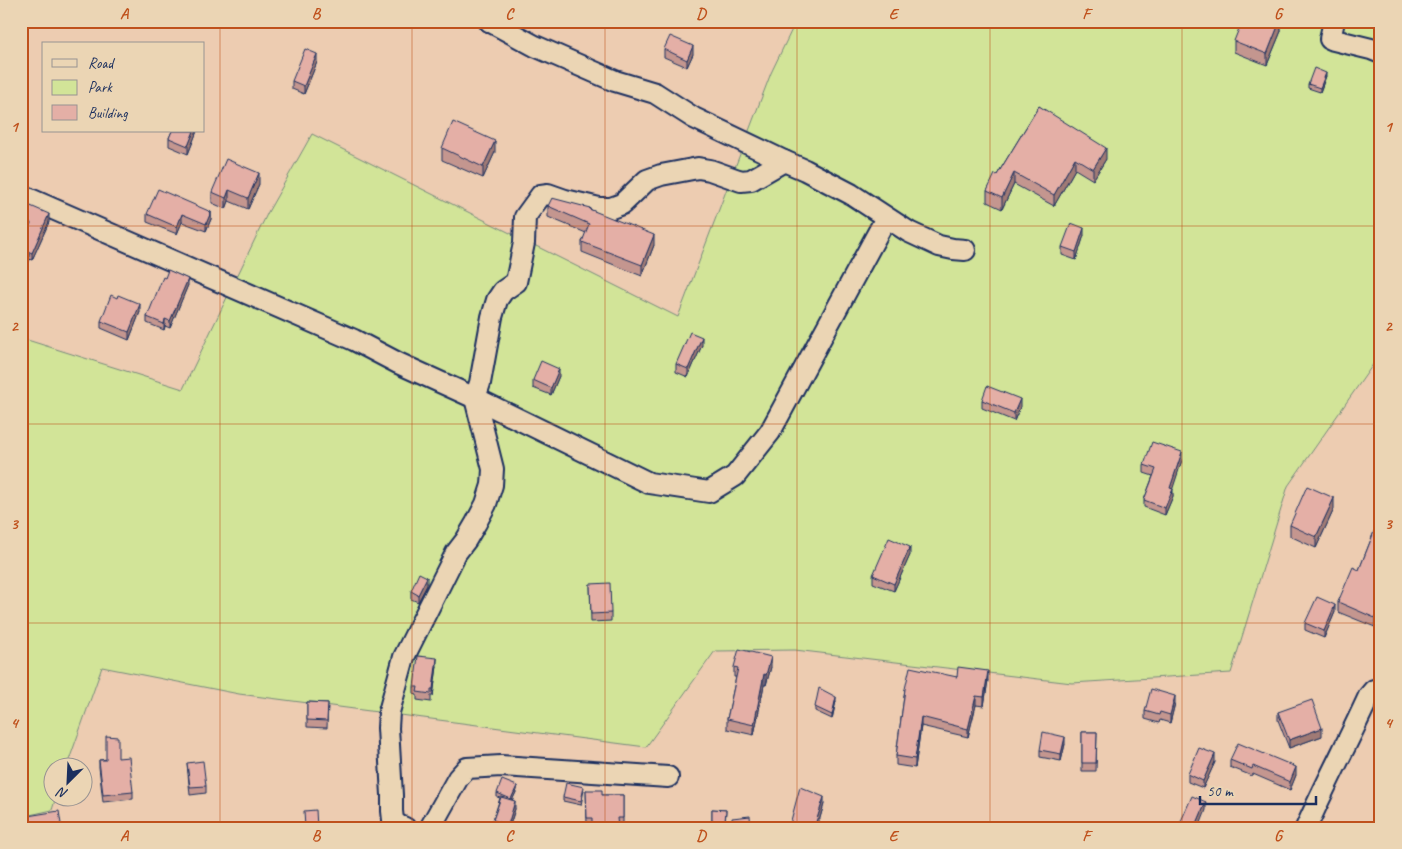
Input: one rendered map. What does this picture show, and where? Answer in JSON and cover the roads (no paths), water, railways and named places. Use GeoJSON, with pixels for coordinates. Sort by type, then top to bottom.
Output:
{"type":"FeatureCollection","features":[{"type":"Feature","properties":{"kind":"street"},"geometry":{"type":"LineString","coordinates":[[489,21],[535,46],[615,81],[655,93],[694,118],[805,170],[851,194],[909,232],[939,246],[965,250]]}},
{"type":"Feature","properties":{"kind":"street"},"geometry":{"type":"LineString","coordinates":[[1334,21],[1330,39],[1381,53]]}},
{"type":"Feature","properties":{"kind":"street"},"geometry":{"type":"LineString","coordinates":[[405,828],[393,820],[388,728],[389,712],[404,657],[456,553],[466,540],[486,504],[492,485],[493,469],[475,398],[480,383],[497,300],[503,291],[516,282],[524,243],[525,217],[541,195],[548,194],[599,208],[611,208],[622,204],[647,180],[661,175],[698,168],[710,170],[741,181],[752,180],[784,161]]}},
{"type":"Feature","properties":{"kind":"street"},"geometry":{"type":"LineString","coordinates":[[21,195],[354,340],[398,363],[475,398],[649,483],[709,492],[735,476],[770,432],[886,218]]}},
{"type":"Feature","properties":{"kind":"street"},"geometry":{"type":"LineString","coordinates":[[1306,828],[1370,696],[1374,690],[1381,689]]}},
{"type":"Feature","properties":{"kind":"street"},"geometry":{"type":"LineString","coordinates":[[430,828],[458,778],[466,768],[501,766],[668,777]]}}]}
